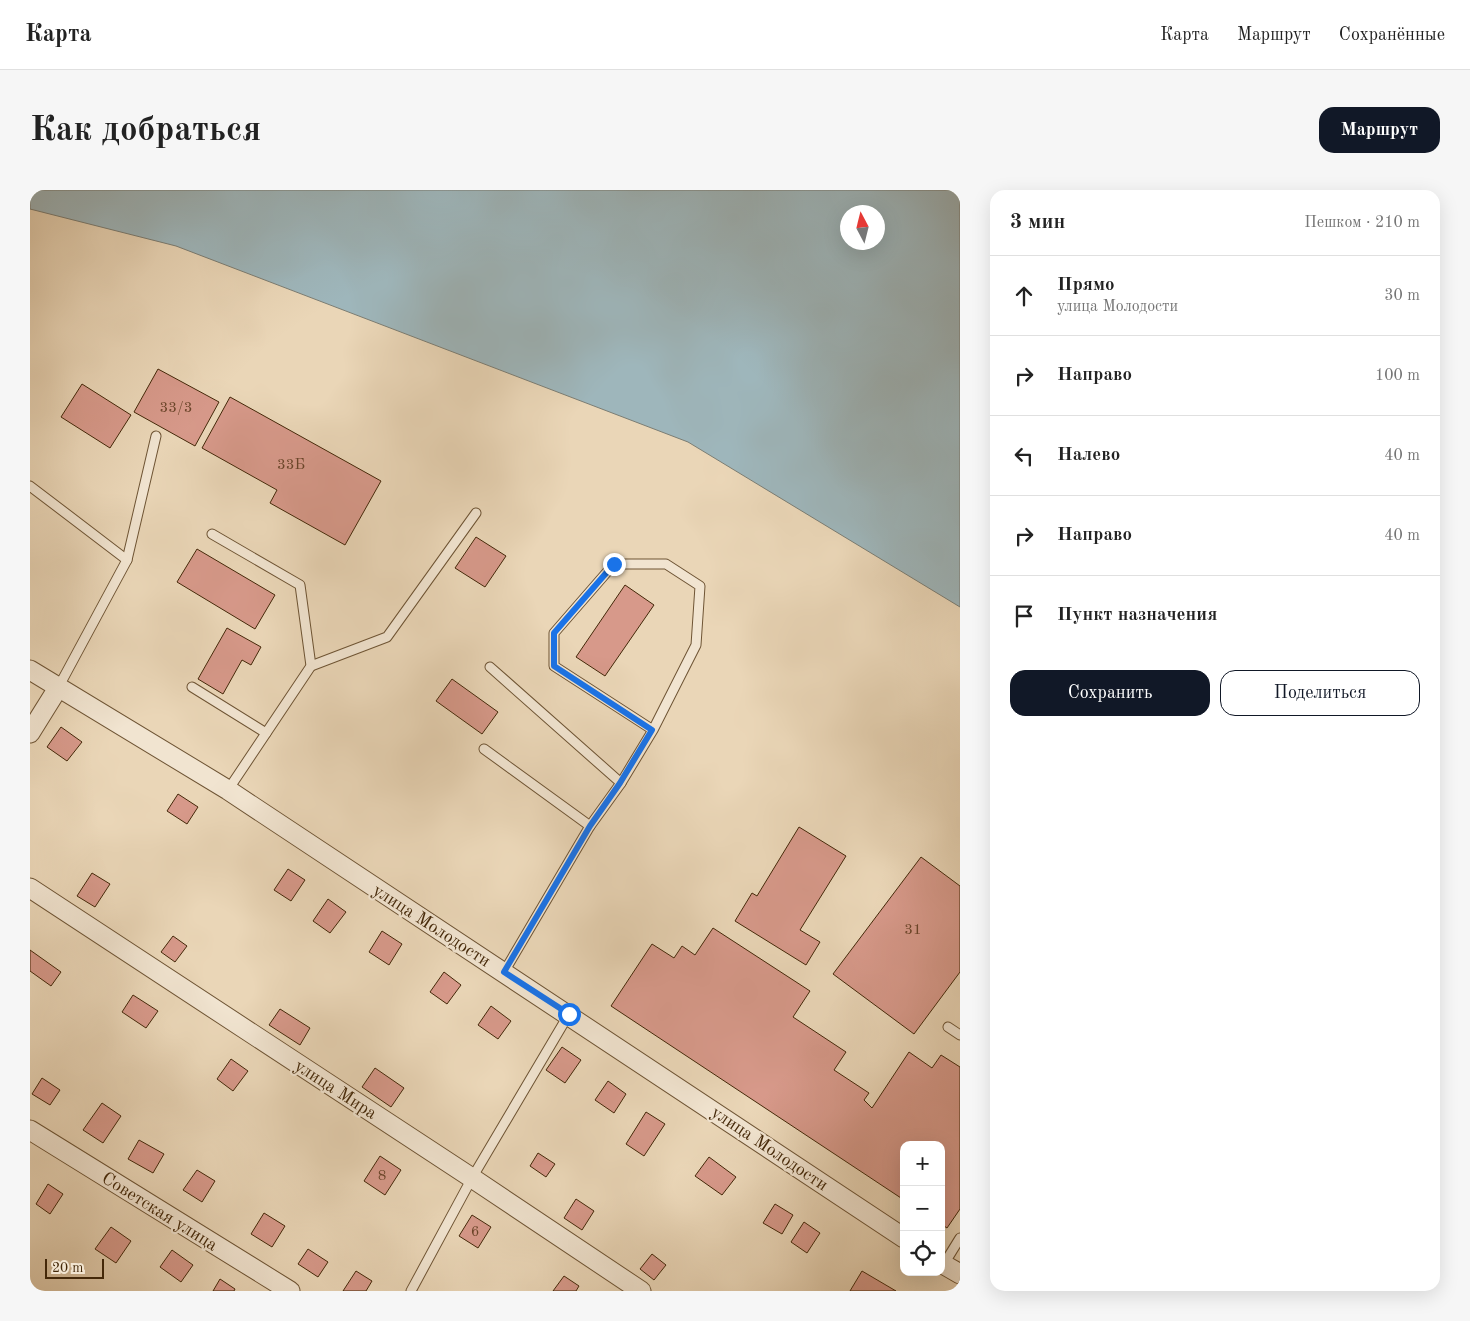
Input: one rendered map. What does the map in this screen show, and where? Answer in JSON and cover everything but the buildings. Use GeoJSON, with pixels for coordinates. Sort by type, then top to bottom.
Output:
{"type":"FeatureCollection","features":[{"type":"Feature","properties":{"kind":"street","name":"улица Молодости"},"geometry":{"type":"LineString","coordinates":[[30,670],[228,790],[569,1014],[900,1235]]}},
{"type":"Feature","properties":{"kind":"street"},"geometry":{"type":"LineString","coordinates":[[30,732],[58,688]]}},
{"type":"Feature","properties":{"kind":"street","name":"улица Мира"},"geometry":{"type":"LineString","coordinates":[[30,888],[641,1291]]}},
{"type":"Feature","properties":{"kind":"street","name":"Советская улица"},"geometry":{"type":"LineString","coordinates":[[30,1130],[290,1291]]}},
{"type":"Feature","properties":{"kind":"street"},"geometry":{"type":"LineString","coordinates":[[945,1265],[960,1274]]}},
{"type":"Feature","properties":{"kind":"lane"},"geometry":{"type":"LineString","coordinates":[[58,688],[127,560],[156,436]]}},
{"type":"Feature","properties":{"kind":"lane"},"geometry":{"type":"LineString","coordinates":[[30,486],[127,560]]}},
{"type":"Feature","properties":{"kind":"lane"},"geometry":{"type":"LineString","coordinates":[[228,790],[311,666],[387,637],[476,513]]}},
{"type":"Feature","properties":{"kind":"lane"},"geometry":{"type":"LineString","coordinates":[[212,534],[300,585],[311,666]]}},
{"type":"Feature","properties":{"kind":"lane"},"geometry":{"type":"LineString","coordinates":[[504,972],[590,826],[620,783],[652,730],[696,645],[700,586],[666,564],[614,564],[554,633],[554,666],[652,730]]}},
{"type":"Feature","properties":{"kind":"lane"},"geometry":{"type":"LineString","coordinates":[[490,667],[620,783]]}},
{"type":"Feature","properties":{"kind":"lane"},"geometry":{"type":"LineString","coordinates":[[192,687],[266,734]]}},
{"type":"Feature","properties":{"kind":"lane"},"geometry":{"type":"LineString","coordinates":[[484,749],[590,826]]}},
{"type":"Feature","properties":{"kind":"lane"},"geometry":{"type":"LineString","coordinates":[[411,1291],[472,1178],[569,1014]]}},
{"type":"Feature","properties":{"kind":"lane"},"geometry":{"type":"LineString","coordinates":[[948,1027],[960,1035]]}},
{"type":"Feature","properties":{"kind":"lane"},"geometry":{"type":"LineString","coordinates":[[945,1259],[960,1238]]}},
{"type":"Feature","properties":{"kind":"water"},"geometry":{"type":"Polygon","coordinates":[[[30,190],[960,190],[960,607],[688,442],[176,246],[30,209],[30,190]]]}},
{"type":"Feature","properties":{"kind":"route"},"geometry":{"type":"LineString","coordinates":[[569,1014],[504,972],[590,826],[620,783],[652,730],[554,666],[554,633],[614,564]]}}]}
